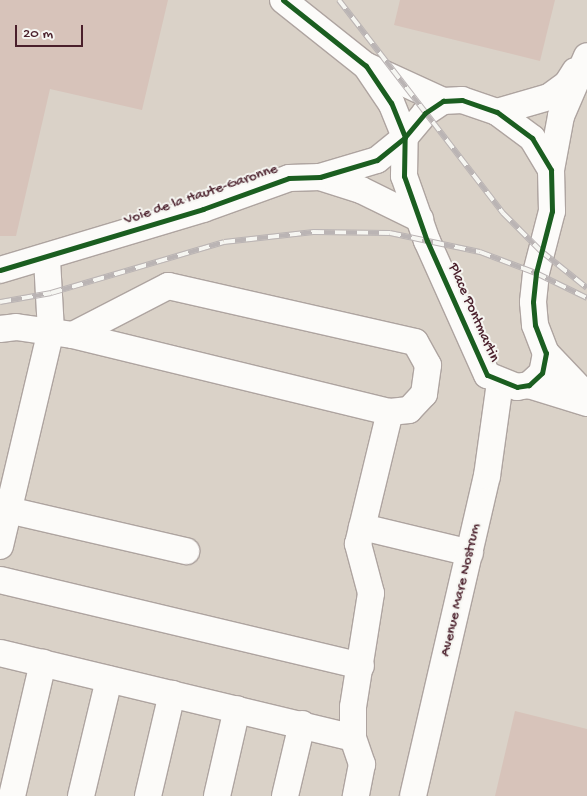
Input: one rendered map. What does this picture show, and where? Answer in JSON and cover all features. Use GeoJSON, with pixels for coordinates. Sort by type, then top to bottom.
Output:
{"type":"FeatureCollection","features":[{"type":"Feature","properties":{"kind":"street"},"geometry":{"type":"LineString","coordinates":[[283,0],[366,66],[443,101],[462,100],[497,112],[532,138],[551,170]]}},
{"type":"Feature","properties":{"kind":"street"},"geometry":{"type":"LineString","coordinates":[[497,112],[549,97],[567,84],[587,55]]}},
{"type":"Feature","properties":{"kind":"street"},"geometry":{"type":"LineString","coordinates":[[587,55],[561,116],[551,170],[552,212],[536,273],[533,302],[535,325],[546,353],[587,396]]}},
{"type":"Feature","properties":{"kind":"street"},"geometry":{"type":"LineString","coordinates":[[366,66],[391,103],[405,137],[425,113],[443,101]]}},
{"type":"Feature","properties":{"kind":"street","name":"Voie de la Haute-Garonne"},"geometry":{"type":"LineString","coordinates":[[320,178],[377,160],[405,137]]}},
{"type":"Feature","properties":{"kind":"street","name":"Place Pontmartin"},"geometry":{"type":"LineString","coordinates":[[405,137],[404,176],[472,346],[487,375],[500,382],[517,387],[529,385],[587,403]]}},
{"type":"Feature","properties":{"kind":"street","name":"Voie de la Haute-Garonne"},"geometry":{"type":"LineString","coordinates":[[0,270],[47,258],[203,210],[289,178],[320,178],[361,190],[420,219]]}},
{"type":"Feature","properties":{"kind":"street"},"geometry":{"type":"LineString","coordinates":[[0,546],[8,510],[62,333],[47,258]]}},
{"type":"Feature","properties":{"kind":"street"},"geometry":{"type":"LineString","coordinates":[[0,329],[16,327],[62,333],[390,412],[409,410],[424,394],[428,365],[415,342],[168,286],[62,333]]}},
{"type":"Feature","properties":{"kind":"street"},"geometry":{"type":"LineString","coordinates":[[529,385],[542,373],[546,353]]}},
{"type":"Feature","properties":{"kind":"street","name":"Avenue Mare Nostrum"},"geometry":{"type":"LineString","coordinates":[[413,796],[487,476],[500,382]]}},
{"type":"Feature","properties":{"kind":"street"},"geometry":{"type":"LineString","coordinates":[[356,796],[362,764],[353,738],[353,706],[361,666],[371,593],[358,544],[390,412]]}},
{"type":"Feature","properties":{"kind":"street"},"geometry":{"type":"LineString","coordinates":[[8,510],[186,551]]}},
{"type":"Feature","properties":{"kind":"street"},"geometry":{"type":"LineString","coordinates":[[362,527],[470,553]]}},
{"type":"Feature","properties":{"kind":"street"},"geometry":{"type":"LineString","coordinates":[[0,580],[361,666]]}},
{"type":"Feature","properties":{"kind":"street"},"geometry":{"type":"LineString","coordinates":[[0,653],[302,724],[353,738]]}},
{"type":"Feature","properties":{"kind":"street"},"geometry":{"type":"LineString","coordinates":[[12,796],[43,663]]}},
{"type":"Feature","properties":{"kind":"street"},"geometry":{"type":"LineString","coordinates":[[81,796],[109,679]]}},
{"type":"Feature","properties":{"kind":"street"},"geometry":{"type":"LineString","coordinates":[[148,796],[172,694]]}},
{"type":"Feature","properties":{"kind":"street"},"geometry":{"type":"LineString","coordinates":[[217,796],[237,709]]}},
{"type":"Feature","properties":{"kind":"street"},"geometry":{"type":"LineString","coordinates":[[285,796],[302,724]]}},
{"type":"Feature","properties":{"kind":"shaded area"},"geometry":{"type":"Polygon","coordinates":[[[0,0],[587,0],[587,796],[0,796],[0,0]]]}},
{"type":"Feature","properties":{"kind":"building"},"geometry":{"type":"Polygon","coordinates":[[[0,0],[168,0],[142,110],[50,89],[16,236],[0,236],[0,0]]]}},
{"type":"Feature","properties":{"kind":"building"},"geometry":{"type":"Polygon","coordinates":[[[400,0],[555,0],[540,61],[394,25],[400,0]]]}},
{"type":"Feature","properties":{"kind":"building"},"geometry":{"type":"Polygon","coordinates":[[[515,711],[587,729],[587,796],[495,796],[515,711]]]}},
{"type":"Feature","properties":{"kind":"railway"},"geometry":{"type":"LineString","coordinates":[[339,0],[503,213],[541,251],[587,288]]}},
{"type":"Feature","properties":{"kind":"railway"},"geometry":{"type":"LineString","coordinates":[[0,302],[51,293],[224,242],[313,232],[390,233],[480,252],[536,273],[587,298]]}},
{"type":"Feature","properties":{"kind":"cycle path"},"geometry":{"type":"LineString","coordinates":[[0,270],[203,209],[289,178],[320,177],[377,160],[405,137],[391,103],[366,66],[283,0]]}},
{"type":"Feature","properties":{"kind":"cycle path"},"geometry":{"type":"LineString","coordinates":[[462,100],[497,112],[532,138],[551,170],[552,211],[536,273],[533,302],[535,325],[546,353],[542,373],[529,385],[517,387],[487,375],[427,241],[404,176],[405,137],[425,113],[443,101],[462,100]]}}]}
